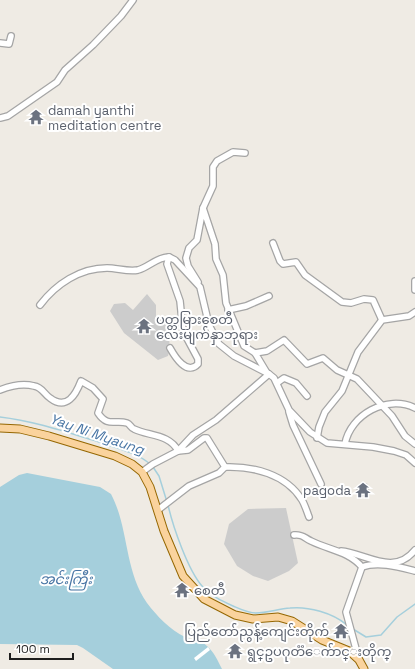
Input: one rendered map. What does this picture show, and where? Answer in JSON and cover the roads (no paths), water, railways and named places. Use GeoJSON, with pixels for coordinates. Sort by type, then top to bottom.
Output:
{"type":"FeatureCollection","features":[{"type":"Feature","properties":{"kind":"main road"},"geometry":{"type":"LineString","coordinates":[[0,428],[20,429],[94,449],[124,459],[142,472],[150,487],[171,549],[183,576],[204,599],[235,615],[254,618],[278,617],[292,621],[322,640],[349,651],[359,660],[364,669]]}},
{"type":"Feature","properties":{"kind":"street"},"geometry":{"type":"LineString","coordinates":[[0,118],[8,116],[57,82],[65,70],[98,40],[133,0]]}},
{"type":"Feature","properties":{"kind":"street"},"geometry":{"type":"LineString","coordinates":[[0,43],[9,44],[12,36]]}},
{"type":"Feature","properties":{"kind":"street"},"geometry":{"type":"LineString","coordinates":[[245,153],[233,152],[217,161],[213,167],[213,186],[203,208],[197,240],[189,248],[186,258],[188,266],[200,286],[209,325],[219,344],[234,356],[268,373]]}},
{"type":"Feature","properties":{"kind":"street"},"geometry":{"type":"LineString","coordinates":[[203,208],[215,244],[216,260],[223,275],[228,310],[244,346],[255,353],[268,373],[277,383],[289,410],[293,425],[321,484]]}},
{"type":"Feature","properties":{"kind":"street"},"geometry":{"type":"LineString","coordinates":[[273,243],[280,261],[283,264],[296,262],[305,275],[342,302],[351,303],[364,299],[373,300],[382,320]]}},
{"type":"Feature","properties":{"kind":"street"},"geometry":{"type":"LineString","coordinates":[[40,305],[47,295],[79,273],[103,268],[136,270],[145,267],[160,258],[168,257],[175,260],[200,286]]}},
{"type":"Feature","properties":{"kind":"street"},"geometry":{"type":"LineString","coordinates":[[168,257],[167,264],[180,301],[183,331],[198,359],[198,364],[195,367],[187,367],[178,360],[170,348]]}},
{"type":"Feature","properties":{"kind":"street"},"geometry":{"type":"LineString","coordinates":[[415,282],[415,290]]}},
{"type":"Feature","properties":{"kind":"street"},"geometry":{"type":"LineString","coordinates":[[228,310],[246,306],[269,296]]}},
{"type":"Feature","properties":{"kind":"street"},"geometry":{"type":"LineString","coordinates":[[317,438],[319,427],[325,412],[342,390],[358,352],[382,320],[409,316],[415,312]]}},
{"type":"Feature","properties":{"kind":"street"},"geometry":{"type":"LineString","coordinates":[[255,353],[268,351],[284,340],[307,364],[323,358],[337,370],[357,379],[397,423],[405,436],[415,444]]}},
{"type":"Feature","properties":{"kind":"street"},"geometry":{"type":"LineString","coordinates":[[142,472],[178,450],[193,435],[216,420],[268,373]]}},
{"type":"Feature","properties":{"kind":"street"},"geometry":{"type":"LineString","coordinates":[[277,383],[284,378],[293,380],[307,396]]}},
{"type":"Feature","properties":{"kind":"street"},"geometry":{"type":"LineString","coordinates":[[0,390],[33,385],[45,392],[50,398],[56,401],[66,402],[74,397],[82,381],[93,388],[103,399],[98,411],[101,417],[108,422],[127,424],[133,429],[152,433],[173,443],[178,450]]}},
{"type":"Feature","properties":{"kind":"street"},"geometry":{"type":"LineString","coordinates":[[345,444],[348,432],[363,415],[381,405],[404,404],[415,408]]}},
{"type":"Feature","properties":{"kind":"street"},"geometry":{"type":"LineString","coordinates":[[289,410],[317,438],[326,444],[345,444],[394,451],[406,455],[415,463]]}},
{"type":"Feature","properties":{"kind":"street"},"geometry":{"type":"LineString","coordinates":[[178,450],[188,450],[206,438],[225,467]]}},
{"type":"Feature","properties":{"kind":"street"},"geometry":{"type":"LineString","coordinates":[[158,510],[190,486],[219,473],[225,467],[244,466],[282,478],[302,500],[309,517]]}},
{"type":"Feature","properties":{"kind":"street"},"geometry":{"type":"LineString","coordinates":[[294,535],[303,535],[310,541],[341,551],[386,562],[402,561],[415,550]]}},
{"type":"Feature","properties":{"kind":"street"},"geometry":{"type":"LineString","coordinates":[[341,551],[354,559],[362,567]]}},
{"type":"Feature","properties":{"kind":"street"},"geometry":{"type":"LineString","coordinates":[[362,567],[369,565],[395,566],[415,571]]}},
{"type":"Feature","properties":{"kind":"street"},"geometry":{"type":"LineString","coordinates":[[359,660],[346,609],[362,567]]}},
{"type":"Feature","properties":{"kind":"water","name":"အင်းကြီး"},"geometry":{"type":"Polygon","coordinates":[[[27,473],[100,487],[111,494],[121,521],[134,577],[147,603],[159,618],[174,631],[207,646],[214,654],[222,669],[113,669],[77,645],[0,644],[0,487],[19,475],[27,473]]]}},
{"type":"Feature","properties":{"kind":"waterway","name":"Yay Ni Myaung"},"geometry":{"type":"LineString","coordinates":[[0,417],[38,424],[119,448],[139,456],[150,464]]}},
{"type":"Feature","properties":{"kind":"waterway","name":"Yay Ni Myaung"},"geometry":{"type":"LineString","coordinates":[[153,467],[159,476],[167,502]]}},
{"type":"Feature","properties":{"kind":"waterway","name":"Yay Ni Myaung"},"geometry":{"type":"LineString","coordinates":[[168,505],[173,525],[186,559],[191,570],[205,590],[221,600],[244,611],[260,613],[290,608],[305,608],[328,614],[347,625]]}},
{"type":"Feature","properties":{"kind":"waterway","name":"Yay Ni Myaung"},"geometry":{"type":"LineString","coordinates":[[353,629],[366,637],[381,635],[397,617],[415,604]]}},
{"type":"Feature","properties":{"kind":"place","name":"damah yanthi meditation centre"},"geometry":{"type":"Point","coordinates":[36,117]}},
{"type":"Feature","properties":{"kind":"place","name":"ပတ္တမြား‌စေတီ‌ လေးမျက်နှာဘုရား"},"geometry":{"type":"Point","coordinates":[144,326]}},
{"type":"Feature","properties":{"kind":"place","name":"pagoda"},"geometry":{"type":"Point","coordinates":[363,490]}},
{"type":"Feature","properties":{"kind":"place","name":"စေတီ"},"geometry":{"type":"Point","coordinates":[182,590]}},
{"type":"Feature","properties":{"kind":"place","name":"ပြည်‌‌တော်ညွန့်ကျေင်းတိုက်"},"geometry":{"type":"Point","coordinates":[341,631]}},
{"type":"Feature","properties":{"kind":"place","name":"ရွင္ဥပဂုတၱေက်ာင္းတိုက္"},"geometry":{"type":"Point","coordinates":[235,651]}}]}
